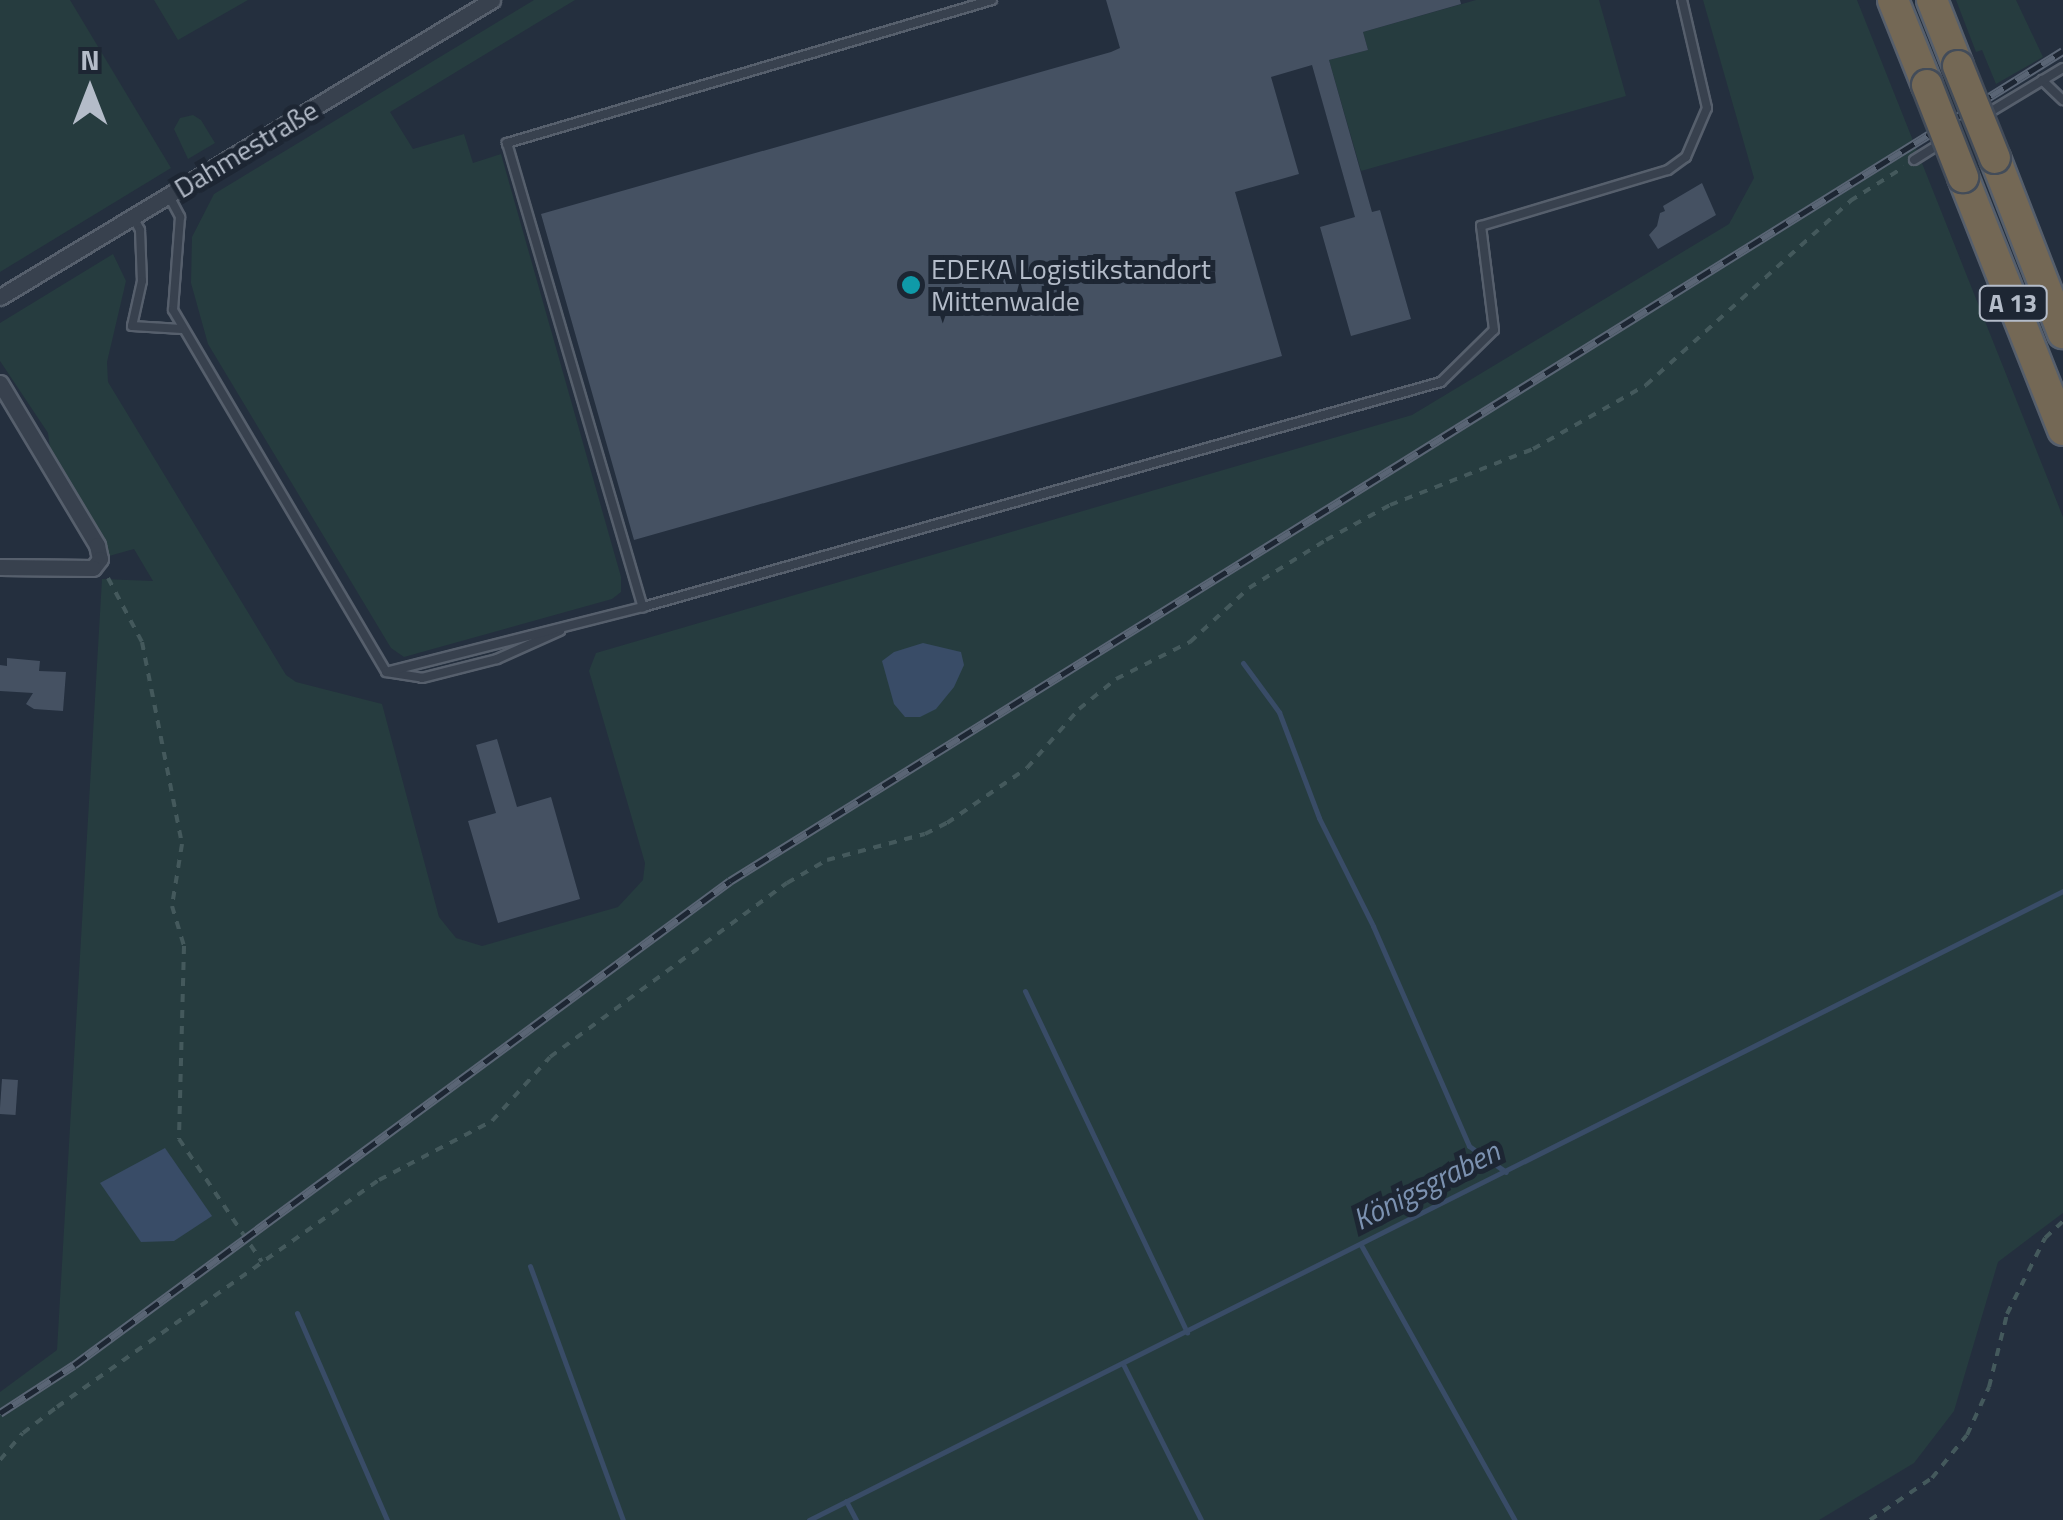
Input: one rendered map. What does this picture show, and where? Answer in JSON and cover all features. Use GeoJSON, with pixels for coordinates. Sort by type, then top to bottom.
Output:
{"type":"FeatureCollection","features":[{"type":"Feature","properties":{"kind":"highway","name":"A 13"},"geometry":{"type":"LineString","coordinates":[[1893,0],[2063,430]]}},
{"type":"Feature","properties":{"kind":"highway","name":"A 13"},"geometry":{"type":"LineString","coordinates":[[1932,0],[2063,333]]}},
{"type":"Feature","properties":{"kind":"street","name":"Dahmestraße"},"geometry":{"type":"LineString","coordinates":[[0,297],[492,0]]}},
{"type":"Feature","properties":{"kind":"street"},"geometry":{"type":"LineString","coordinates":[[0,382],[97,546],[95,565],[0,566]]}},
{"type":"Feature","properties":{"kind":"lane"},"geometry":{"type":"LineString","coordinates":[[644,606],[507,143],[992,0]]}},
{"type":"Feature","properties":{"kind":"lane"},"geometry":{"type":"LineString","coordinates":[[386,672],[465,648],[560,631],[1441,382],[1494,330],[1481,226],[1668,170],[1686,157],[1707,108],[1682,0]]}},
{"type":"Feature","properties":{"kind":"lane"},"geometry":{"type":"LineString","coordinates":[[1914,160],[2063,68]]}},
{"type":"Feature","properties":{"kind":"lane"},"geometry":{"type":"LineString","coordinates":[[2042,80],[2063,100]]}},
{"type":"Feature","properties":{"kind":"lane"},"geometry":{"type":"LineString","coordinates":[[169,196],[180,218],[173,310],[386,672],[422,678],[496,659],[560,631]]}},
{"type":"Feature","properties":{"kind":"lane"},"geometry":{"type":"LineString","coordinates":[[133,218],[140,230],[142,281],[132,326],[182,329]]}},
{"type":"Feature","properties":{"kind":"path"},"geometry":{"type":"LineString","coordinates":[[0,1460],[22,1434],[57,1407],[378,1180],[492,1121],[550,1057],[787,883],[827,860],[925,834],[983,801],[1027,768],[1079,709],[1116,679],[1190,642],[1249,588],[1390,505],[1534,449],[1646,385],[1850,201],[1914,160]]}},
{"type":"Feature","properties":{"kind":"path"},"geometry":{"type":"LineString","coordinates":[[95,565],[122,598],[142,642],[182,844],[172,906],[184,946],[180,1139],[262,1262]]}},
{"type":"Feature","properties":{"kind":"path"},"geometry":{"type":"LineString","coordinates":[[1870,1520],[1932,1478],[1966,1435],[1988,1387],[2007,1314],[2045,1238],[2063,1221]]}},
{"type":"Feature","properties":{"kind":"green space"},"geometry":{"type":"Polygon","coordinates":[[[0,0],[70,0],[171,168],[0,272],[0,0]]]}},
{"type":"Feature","properties":{"kind":"green space"},"geometry":{"type":"Polygon","coordinates":[[[154,0],[248,0],[178,40],[154,0]]]}},
{"type":"Feature","properties":{"kind":"green space"},"geometry":{"type":"Polygon","coordinates":[[[534,0],[575,0],[390,112],[413,149],[464,134],[473,163],[501,154],[621,577],[621,592],[612,599],[404,657],[391,648],[208,344],[191,283],[192,237],[214,194],[534,0]]]}},
{"type":"Feature","properties":{"kind":"green space"},"geometry":{"type":"Polygon","coordinates":[[[1476,0],[1599,0],[1626,96],[1361,171],[1329,60],[1368,50],[1363,32],[1476,0]]]}},
{"type":"Feature","properties":{"kind":"green space"},"geometry":{"type":"Polygon","coordinates":[[[1703,0],[1857,0],[2063,517],[2063,1213],[1998,1262],[1954,1411],[1914,1463],[1819,1520],[0,1520],[0,1392],[57,1350],[102,579],[153,581],[134,549],[109,556],[100,534],[51,456],[48,433],[0,361],[0,323],[113,254],[126,281],[107,362],[108,382],[286,675],[296,682],[382,704],[439,917],[456,938],[482,946],[618,907],[643,880],[645,863],[589,671],[596,653],[1412,415],[1729,224],[1754,178],[1703,0]]]}},
{"type":"Feature","properties":{"kind":"green space"},"geometry":{"type":"Polygon","coordinates":[[[1956,0],[2016,0],[2043,57],[1996,84],[1982,50],[1976,52],[1956,0]]]}},
{"type":"Feature","properties":{"kind":"green space"},"geometry":{"type":"Polygon","coordinates":[[[193,115],[201,120],[215,143],[188,159],[174,129],[180,118],[193,115]]]}},
{"type":"Feature","properties":{"kind":"water"},"geometry":{"type":"Polygon","coordinates":[[[923,643],[961,652],[964,665],[954,687],[936,709],[920,717],[905,717],[894,704],[882,661],[894,652],[923,643]]]}},
{"type":"Feature","properties":{"kind":"water"},"geometry":{"type":"Polygon","coordinates":[[[165,1148],[212,1216],[174,1241],[141,1242],[100,1183],[165,1148]]]}},
{"type":"Feature","properties":{"kind":"building","name":"EDEKA Logistikstandort Mittenwalde"},"geometry":{"type":"Polygon","coordinates":[[[1106,0],[1460,0],[1461,4],[1363,32],[1368,50],[1329,60],[1372,212],[1380,210],[1411,319],[1351,336],[1320,227],[1355,217],[1312,65],[1271,77],[1299,174],[1235,192],[1282,356],[634,540],[541,214],[1111,52],[1120,48],[1106,0]]]}},
{"type":"Feature","properties":{"kind":"building"},"geometry":{"type":"Polygon","coordinates":[[[1702,183],[1716,215],[1658,249],[1649,235],[1657,226],[1660,213],[1665,211],[1663,206],[1702,183]]]}},
{"type":"Feature","properties":{"kind":"building"},"geometry":{"type":"Polygon","coordinates":[[[7,658],[40,661],[39,671],[66,672],[63,711],[34,709],[26,704],[33,693],[0,691],[0,665],[7,666],[7,658]]]}},
{"type":"Feature","properties":{"kind":"building"},"geometry":{"type":"Polygon","coordinates":[[[497,739],[517,807],[551,797],[580,899],[498,923],[468,821],[496,813],[476,745],[497,739]]]}},
{"type":"Feature","properties":{"kind":"building"},"geometry":{"type":"Polygon","coordinates":[[[2,1079],[18,1080],[16,1115],[0,1114],[2,1079]]]}},
{"type":"Feature","properties":{"kind":"waterway"},"geometry":{"type":"LineString","coordinates":[[1243,663],[1279,712],[1319,818],[1373,926],[1469,1146],[1506,1172]]}},
{"type":"Feature","properties":{"kind":"waterway","name":"Königsgraben"},"geometry":{"type":"LineString","coordinates":[[809,1520],[2063,891]]}},
{"type":"Feature","properties":{"kind":"waterway"},"geometry":{"type":"LineString","coordinates":[[1025,991],[1187,1332]]}},
{"type":"Feature","properties":{"kind":"waterway"},"geometry":{"type":"LineString","coordinates":[[1361,1245],[1515,1520]]}},
{"type":"Feature","properties":{"kind":"waterway"},"geometry":{"type":"LineString","coordinates":[[530,1266],[623,1520]]}},
{"type":"Feature","properties":{"kind":"waterway"},"geometry":{"type":"LineString","coordinates":[[297,1313],[387,1520]]}},
{"type":"Feature","properties":{"kind":"waterway"},"geometry":{"type":"LineString","coordinates":[[1123,1364],[1201,1520]]}},
{"type":"Feature","properties":{"kind":"waterway"},"geometry":{"type":"LineString","coordinates":[[846,1501],[856,1520]]}},
{"type":"Feature","properties":{"kind":"railway"},"geometry":{"type":"LineString","coordinates":[[0,1413],[74,1365],[730,881],[2063,51]]}},
{"type":"Feature","properties":{"kind":"place","name":"EDEKA Logistikstandort Mittenwalde"},"geometry":{"type":"Point","coordinates":[911,285]}}]}
